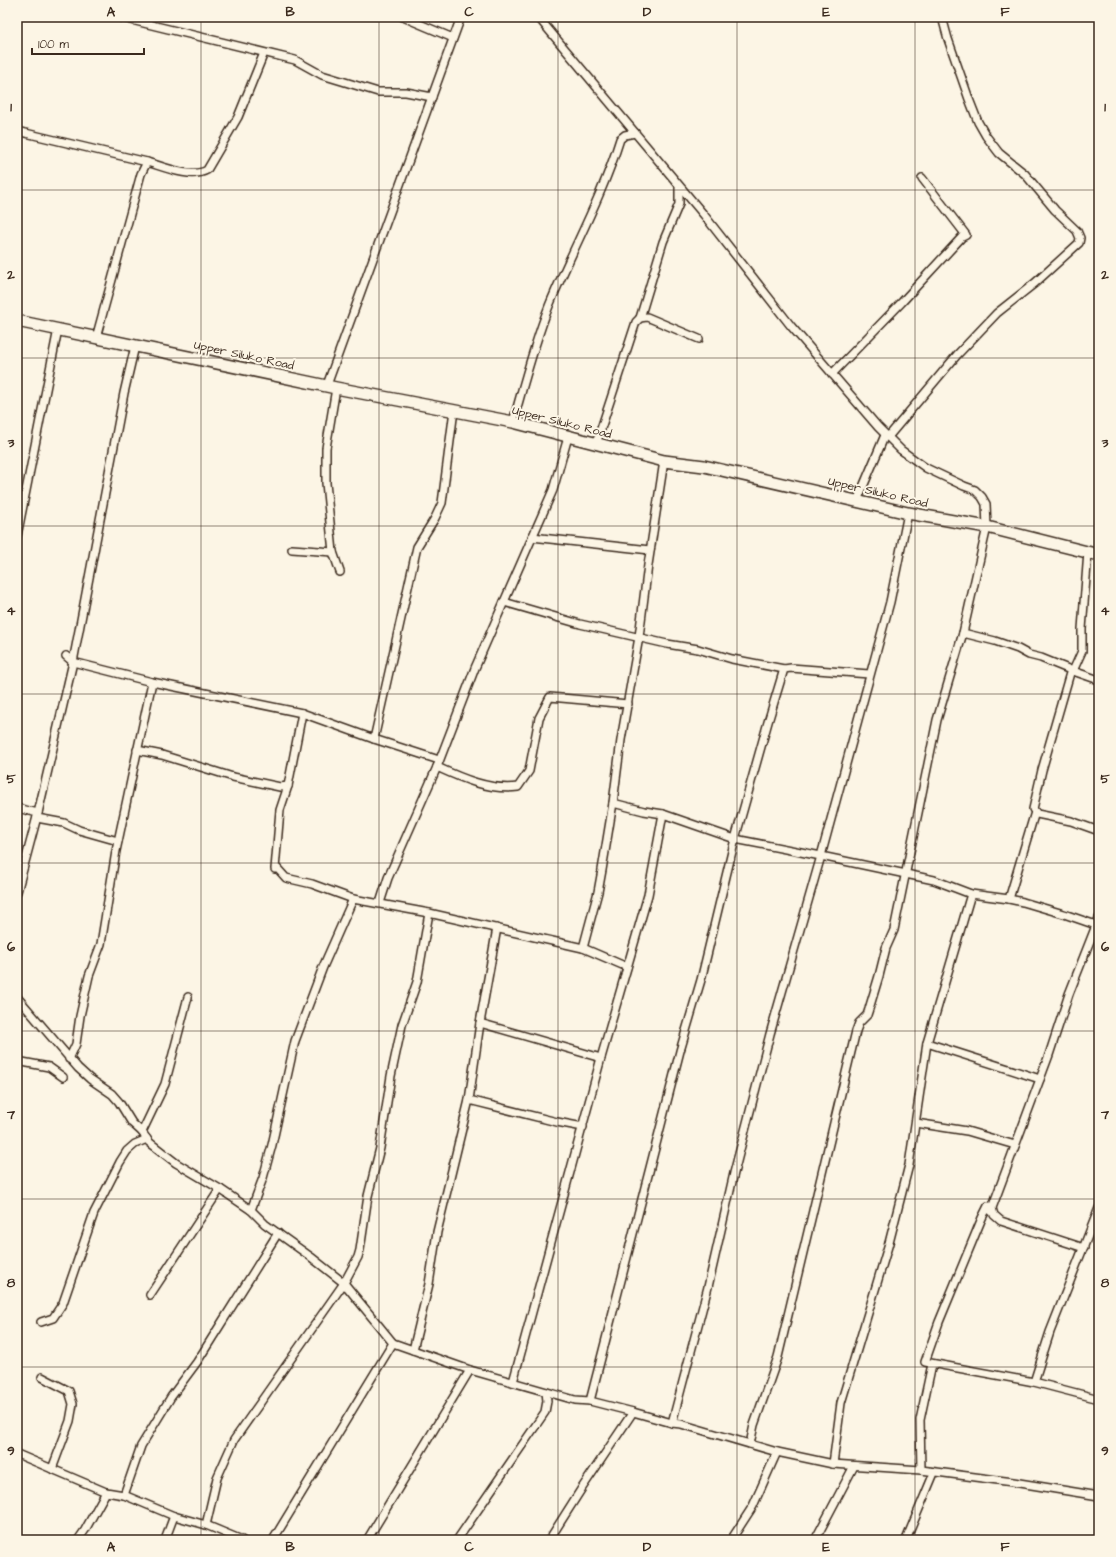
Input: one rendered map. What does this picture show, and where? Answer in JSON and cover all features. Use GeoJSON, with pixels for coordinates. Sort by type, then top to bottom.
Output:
{"type":"FeatureCollection","features":[{"type":"Feature","properties":{"kind":"main road","name":"Upper Siluko Road"},"geometry":{"type":"LineString","coordinates":[[17,321],[332,387],[513,422],[664,461],[704,466],[908,513],[987,527],[1094,553]]}},
{"type":"Feature","properties":{"kind":"street"},"geometry":{"type":"LineString","coordinates":[[119,17],[295,60],[322,75],[378,92],[388,93],[396,91],[432,97]]}},
{"type":"Feature","properties":{"kind":"street"},"geometry":{"type":"LineString","coordinates":[[403,17],[453,38]]}},
{"type":"Feature","properties":{"kind":"street"},"geometry":{"type":"LineString","coordinates":[[340,572],[329,551],[326,483],[326,448],[332,387],[460,17]]}},
{"type":"Feature","properties":{"kind":"street"},"geometry":{"type":"LineString","coordinates":[[538,17],[704,215],[791,326],[887,436],[901,450],[926,468],[976,490],[986,504],[987,527],[963,633],[937,720],[894,930],[886,948],[867,1015],[859,1023],[856,1031],[778,1357],[754,1425],[750,1444]]}},
{"type":"Feature","properties":{"kind":"street"},"geometry":{"type":"LineString","coordinates":[[857,501],[887,436],[957,355],[997,313],[1079,243],[1080,238],[1077,231],[1055,210],[1025,174],[999,153],[986,136],[978,122],[969,99],[942,17]]}},
{"type":"Feature","properties":{"kind":"street"},"geometry":{"type":"LineString","coordinates":[[17,131],[147,162],[190,174],[200,174],[207,170],[238,117],[264,53]]}},
{"type":"Feature","properties":{"kind":"street"},"geometry":{"type":"LineString","coordinates":[[513,422],[538,335],[604,183],[620,138],[625,135],[635,133]]}},
{"type":"Feature","properties":{"kind":"street"},"geometry":{"type":"LineString","coordinates":[[96,338],[141,174],[147,162]]}},
{"type":"Feature","properties":{"kind":"street"},"geometry":{"type":"LineString","coordinates":[[832,374],[902,302],[962,237],[966,235],[922,178]]}},
{"type":"Feature","properties":{"kind":"street"},"geometry":{"type":"LineString","coordinates":[[596,444],[636,322],[640,318],[663,242],[679,204],[679,186]]}},
{"type":"Feature","properties":{"kind":"street"},"geometry":{"type":"LineString","coordinates":[[640,318],[647,317],[699,339]]}},
{"type":"Feature","properties":{"kind":"street"},"geometry":{"type":"LineString","coordinates":[[17,536],[58,329]]}},
{"type":"Feature","properties":{"kind":"street"},"geometry":{"type":"LineString","coordinates":[[17,892],[38,815],[73,662],[124,393],[135,346]]}},
{"type":"Feature","properties":{"kind":"street"},"geometry":{"type":"LineString","coordinates":[[374,739],[417,547],[435,518],[442,503],[454,410]]}},
{"type":"Feature","properties":{"kind":"street"},"geometry":{"type":"LineString","coordinates":[[380,903],[388,878],[438,763],[475,668],[553,490],[568,437]]}},
{"type":"Feature","properties":{"kind":"street"},"geometry":{"type":"LineString","coordinates":[[583,948],[598,892],[613,803],[640,638],[650,550],[664,461]]}},
{"type":"Feature","properties":{"kind":"street"},"geometry":{"type":"LineString","coordinates":[[672,1423],[708,1287],[734,1173],[770,1034],[821,856],[869,674],[890,602],[908,513]]}},
{"type":"Feature","properties":{"kind":"street"},"geometry":{"type":"LineString","coordinates":[[532,537],[650,550]]}},
{"type":"Feature","properties":{"kind":"street"},"geometry":{"type":"LineString","coordinates":[[1010,899],[1035,812],[1033,809],[1042,770],[1070,672],[1073,671],[1082,651],[1082,630],[1094,553]]}},
{"type":"Feature","properties":{"kind":"street"},"geometry":{"type":"LineString","coordinates":[[504,602],[580,624],[667,644],[698,649],[732,659],[784,669],[791,668],[869,674]]}},
{"type":"Feature","properties":{"kind":"street"},"geometry":{"type":"LineString","coordinates":[[963,633],[995,641],[1099,680]]}},
{"type":"Feature","properties":{"kind":"street"},"geometry":{"type":"LineString","coordinates":[[66,656],[73,662],[152,682],[302,713],[438,763],[461,778],[505,789],[518,787],[529,771],[539,718],[550,697],[628,704]]}},
{"type":"Feature","properties":{"kind":"street"},"geometry":{"type":"LineString","coordinates":[[590,1402],[680,1051],[702,973],[735,839],[784,669]]}},
{"type":"Feature","properties":{"kind":"street"},"geometry":{"type":"LineString","coordinates":[[69,1059],[76,1044],[80,1016],[89,976],[101,944],[118,841],[152,682]]}},
{"type":"Feature","properties":{"kind":"street"},"geometry":{"type":"LineString","coordinates":[[302,713],[288,786],[280,810],[276,869],[286,878],[312,884],[353,899],[429,913],[583,948],[627,966]]}},
{"type":"Feature","properties":{"kind":"street"},"geometry":{"type":"LineString","coordinates":[[137,750],[162,755],[234,777],[280,788],[288,786]]}},
{"type":"Feature","properties":{"kind":"street"},"geometry":{"type":"LineString","coordinates":[[613,803],[663,814],[735,839],[934,880],[971,894],[1010,899],[1096,925]]}},
{"type":"Feature","properties":{"kind":"street"},"geometry":{"type":"LineString","coordinates":[[17,808],[64,823],[79,830],[118,841]]}},
{"type":"Feature","properties":{"kind":"street"},"geometry":{"type":"LineString","coordinates":[[1035,812],[1099,830]]}},
{"type":"Feature","properties":{"kind":"street"},"geometry":{"type":"LineString","coordinates":[[513,1382],[601,1058],[648,895],[663,814]]}},
{"type":"Feature","properties":{"kind":"street"},"geometry":{"type":"LineString","coordinates":[[833,1464],[841,1403],[889,1242],[910,1165],[927,1043],[971,894]]}},
{"type":"Feature","properties":{"kind":"street"},"geometry":{"type":"LineString","coordinates":[[251,1210],[263,1178],[272,1145],[294,1041],[323,967],[353,899]]}},
{"type":"Feature","properties":{"kind":"street"},"geometry":{"type":"LineString","coordinates":[[206,1525],[217,1478],[234,1440],[344,1283],[358,1258],[368,1196],[380,1148],[391,1076],[402,1025],[416,982],[429,913]]}},
{"type":"Feature","properties":{"kind":"street"},"geometry":{"type":"LineString","coordinates":[[994,1215],[992,1208],[1049,1055],[1069,994],[1099,918]]}},
{"type":"Feature","properties":{"kind":"street"},"geometry":{"type":"LineString","coordinates":[[413,1350],[429,1284],[437,1232],[469,1100],[480,1024],[497,928]]}},
{"type":"Feature","properties":{"kind":"street"},"geometry":{"type":"LineString","coordinates":[[17,997],[69,1059],[90,1079],[112,1094],[119,1102],[132,1123],[147,1139],[176,1163],[220,1189],[251,1210],[278,1234],[311,1257],[344,1283],[393,1343],[470,1370],[546,1392],[575,1400],[633,1412],[672,1423],[682,1424],[776,1452],[833,1464],[921,1470],[934,1473],[1013,1482],[1099,1496]]}},
{"type":"Feature","properties":{"kind":"street"},"geometry":{"type":"LineString","coordinates":[[142,1132],[165,1084],[188,997]]}},
{"type":"Feature","properties":{"kind":"street"},"geometry":{"type":"LineString","coordinates":[[480,1024],[601,1058]]}},
{"type":"Feature","properties":{"kind":"street"},"geometry":{"type":"LineString","coordinates":[[927,1043],[1040,1079]]}},
{"type":"Feature","properties":{"kind":"street"},"geometry":{"type":"LineString","coordinates":[[17,1061],[49,1067],[63,1077]]}},
{"type":"Feature","properties":{"kind":"street"},"geometry":{"type":"LineString","coordinates":[[469,1100],[583,1127]]}},
{"type":"Feature","properties":{"kind":"street"},"geometry":{"type":"LineString","coordinates":[[916,1122],[967,1131],[1015,1145]]}},
{"type":"Feature","properties":{"kind":"street"},"geometry":{"type":"LineString","coordinates":[[41,1322],[53,1318],[63,1303],[94,1213],[120,1162],[135,1144],[147,1139]]}},
{"type":"Feature","properties":{"kind":"street"},"geometry":{"type":"LineString","coordinates":[[150,1295],[220,1189]]}},
{"type":"Feature","properties":{"kind":"street"},"geometry":{"type":"LineString","coordinates":[[1084,1248],[1001,1221],[994,1215],[988,1206],[939,1322],[925,1362],[1034,1382],[1099,1400]]}},
{"type":"Feature","properties":{"kind":"street"},"geometry":{"type":"LineString","coordinates":[[1034,1382],[1050,1332],[1099,1208]]}},
{"type":"Feature","properties":{"kind":"street"},"geometry":{"type":"LineString","coordinates":[[124,1495],[141,1446],[171,1397],[197,1362],[278,1234]]}},
{"type":"Feature","properties":{"kind":"street"},"geometry":{"type":"LineString","coordinates":[[273,1540],[393,1343]]}},
{"type":"Feature","properties":{"kind":"street"},"geometry":{"type":"LineString","coordinates":[[921,1470],[920,1420],[932,1364]]}},
{"type":"Feature","properties":{"kind":"street"},"geometry":{"type":"LineString","coordinates":[[367,1540],[470,1370]]}},
{"type":"Feature","properties":{"kind":"street"},"geometry":{"type":"LineString","coordinates":[[42,1377],[69,1391],[73,1404],[70,1421],[52,1469]]}},
{"type":"Feature","properties":{"kind":"street"},"geometry":{"type":"LineString","coordinates":[[456,1540],[545,1412],[547,1401],[546,1392]]}},
{"type":"Feature","properties":{"kind":"street"},"geometry":{"type":"LineString","coordinates":[[549,1540],[633,1412]]}},
{"type":"Feature","properties":{"kind":"street"},"geometry":{"type":"LineString","coordinates":[[730,1540],[753,1506],[776,1452]]}},
{"type":"Feature","properties":{"kind":"street"},"geometry":{"type":"LineString","coordinates":[[17,1454],[106,1492],[124,1495],[174,1516],[206,1525],[242,1540]]}},
{"type":"Feature","properties":{"kind":"street"},"geometry":{"type":"LineString","coordinates":[[815,1540],[854,1466]]}},
{"type":"Feature","properties":{"kind":"street"},"geometry":{"type":"LineString","coordinates":[[906,1540],[934,1473]]}},
{"type":"Feature","properties":{"kind":"street"},"geometry":{"type":"LineString","coordinates":[[78,1540],[106,1492]]}},
{"type":"Feature","properties":{"kind":"street"},"geometry":{"type":"LineString","coordinates":[[165,1540],[174,1516]]}}]}
